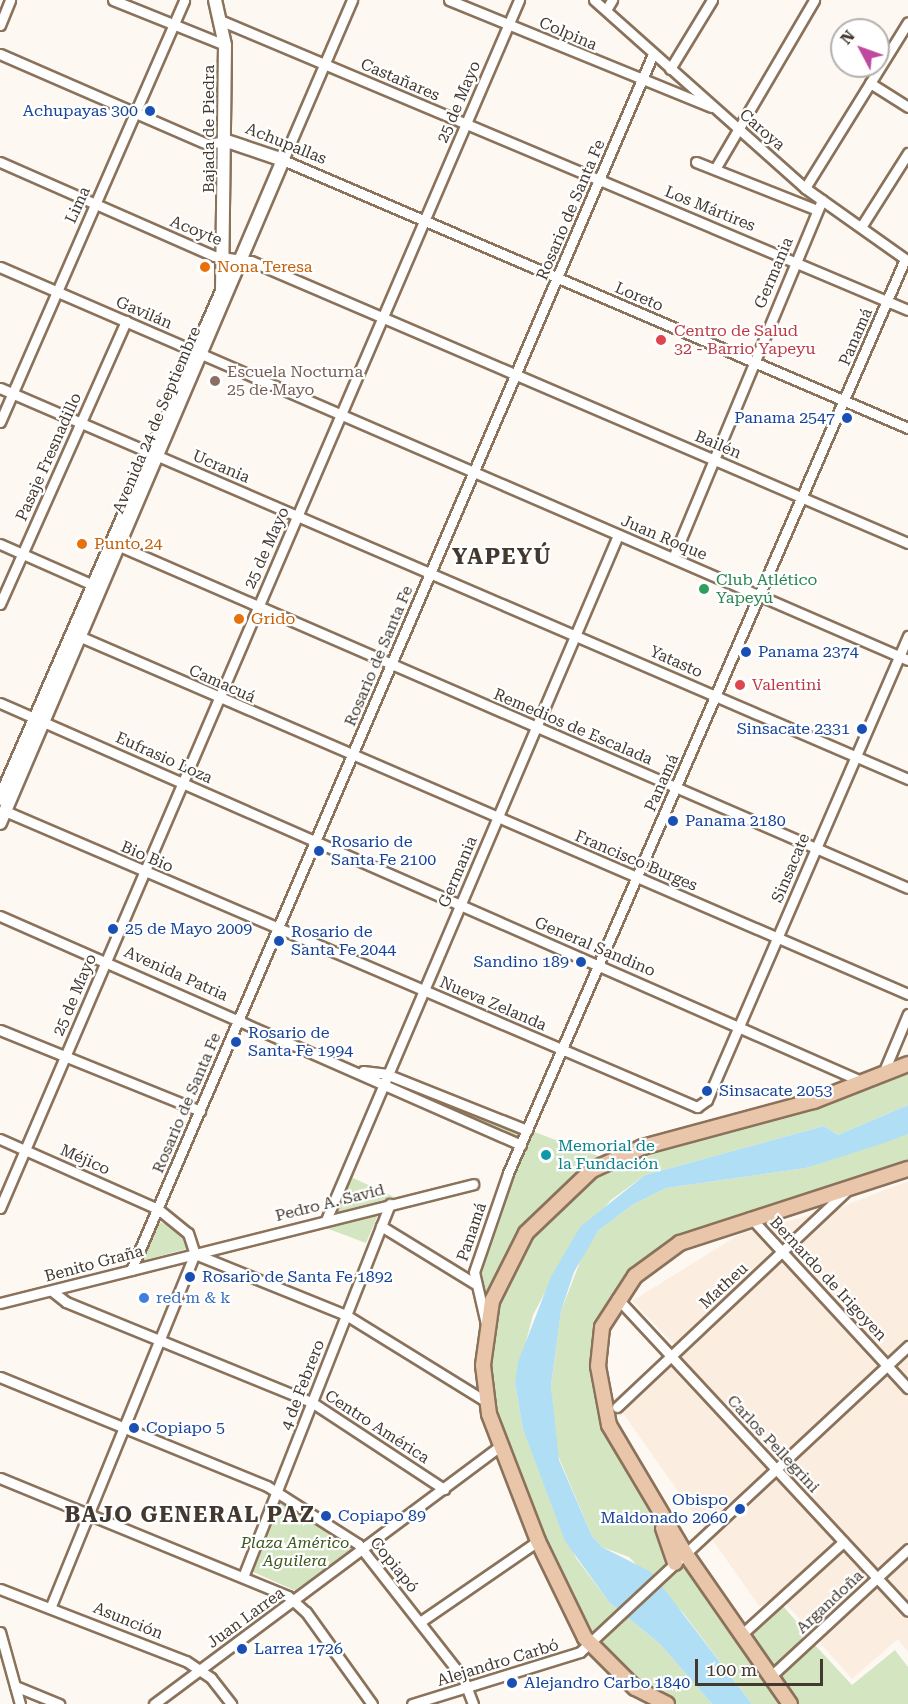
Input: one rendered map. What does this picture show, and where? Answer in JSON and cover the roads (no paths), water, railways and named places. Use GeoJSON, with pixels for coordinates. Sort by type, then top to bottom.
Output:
{"type":"FeatureCollection","features":[{"type":"Feature","properties":{"kind":"main road","name":"Bajada de Piedra"},"geometry":{"type":"LineString","coordinates":[[215,0],[222,21],[225,45],[227,141],[225,258]]}},
{"type":"Feature","properties":{"kind":"main road","name":"Achupallas"},"geometry":{"type":"LineString","coordinates":[[227,141],[283,160]]}},
{"type":"Feature","properties":{"kind":"main road","name":"Avenida 24 de Septiembre"},"geometry":{"type":"LineString","coordinates":[[2,811],[283,160]]}},
{"type":"Feature","properties":{"kind":"main road","name":"Avenida 24 de Septiembre"},"geometry":{"type":"LineString","coordinates":[[199,353],[222,291],[225,258]]}},
{"type":"Feature","properties":{"kind":"main road","name":"Avenida 24 de Septiembre"},"geometry":{"type":"LineString","coordinates":[[40,719],[81,637],[98,587]]}},
{"type":"Feature","properties":{"kind":"main road"},"geometry":{"type":"LineString","coordinates":[[667,1704],[641,1692],[589,1644],[538,1540],[498,1448],[487,1402],[486,1324],[501,1277],[526,1233],[592,1170],[643,1147],[803,1105],[884,1071],[908,1064]]}},
{"type":"Feature","properties":{"kind":"main road"},"geometry":{"type":"LineString","coordinates":[[790,1704],[742,1634],[676,1562],[655,1503],[605,1412],[598,1343],[617,1298],[665,1250],[750,1217],[908,1169]]}},
{"type":"Feature","properties":{"kind":"street"},"geometry":{"type":"LineString","coordinates":[[0,25],[10,0]]}},
{"type":"Feature","properties":{"kind":"street"},"geometry":{"type":"LineString","coordinates":[[113,0],[225,45]]}},
{"type":"Feature","properties":{"kind":"street","name":"Lima"},"geometry":{"type":"LineString","coordinates":[[0,422],[184,0]]}},
{"type":"Feature","properties":{"kind":"street"},"geometry":{"type":"LineString","coordinates":[[283,160],[352,0]]}},
{"type":"Feature","properties":{"kind":"street","name":"Colpina"},"geometry":{"type":"LineString","coordinates":[[449,0],[642,82],[714,108]]}},
{"type":"Feature","properties":{"kind":"street","name":"25 de Mayo"},"geometry":{"type":"LineString","coordinates":[[0,1208],[519,0]]}},
{"type":"Feature","properties":{"kind":"street","name":"Caroya"},"geometry":{"type":"LineString","coordinates":[[594,0],[805,188],[907,260]]}},
{"type":"Feature","properties":{"kind":"street"},"geometry":{"type":"LineString","coordinates":[[606,10],[612,0]]}},
{"type":"Feature","properties":{"kind":"street"},"geometry":{"type":"LineString","coordinates":[[670,69],[712,0]]}},
{"type":"Feature","properties":{"kind":"street"},"geometry":{"type":"LineString","coordinates":[[715,169],[736,127],[814,0]]}},
{"type":"Feature","properties":{"kind":"street","name":"Castañares"},"geometry":{"type":"LineString","coordinates":[[222,21],[600,181]]}},
{"type":"Feature","properties":{"kind":"street"},"geometry":{"type":"LineString","coordinates":[[805,188],[908,22]]}},
{"type":"Feature","properties":{"kind":"street","name":"Achupallas"},"geometry":{"type":"LineString","coordinates":[[0,54],[207,144],[227,141]]}},
{"type":"Feature","properties":{"kind":"street","name":"Rosario de Santa Fe"},"geometry":{"type":"LineString","coordinates":[[131,1270],[653,54]]}},
{"type":"Feature","properties":{"kind":"street"},"geometry":{"type":"LineString","coordinates":[[870,83],[908,107]]}},
{"type":"Feature","properties":{"kind":"street"},"geometry":{"type":"LineString","coordinates":[[861,227],[908,153]]}},
{"type":"Feature","properties":{"kind":"street","name":"Achupallas"},"geometry":{"type":"LineString","coordinates":[[283,160],[557,279]]}},
{"type":"Feature","properties":{"kind":"street","name":"Acoyte"},"geometry":{"type":"LineString","coordinates":[[0,162],[225,258],[240,259],[516,375]]}},
{"type":"Feature","properties":{"kind":"street"},"geometry":{"type":"LineString","coordinates":[[696,162],[817,210]]}},
{"type":"Feature","properties":{"kind":"street","name":"Los Mártires"},"geometry":{"type":"LineString","coordinates":[[600,181],[796,261],[908,310]]}},
{"type":"Feature","properties":{"kind":"street","name":"Germania"},"geometry":{"type":"LineString","coordinates":[[673,558],[712,459],[822,200]]}},
{"type":"Feature","properties":{"kind":"street","name":"Panamá"},"geometry":{"type":"LineString","coordinates":[[486,1324],[474,1283],[521,1145],[907,260]]}},
{"type":"Feature","properties":{"kind":"street","name":"Gavilán"},"geometry":{"type":"LineString","coordinates":[[0,267],[474,473]]}},
{"type":"Feature","properties":{"kind":"street","name":"Loreto"},"geometry":{"type":"LineString","coordinates":[[557,279],[908,428]]}},
{"type":"Feature","properties":{"kind":"street","name":"Pasaje Fresnadillo"},"geometry":{"type":"LineString","coordinates":[[0,604],[126,321]]}},
{"type":"Feature","properties":{"kind":"street","name":"Bailén"},"geometry":{"type":"LineString","coordinates":[[516,375],[908,543]]}},
{"type":"Feature","properties":{"kind":"street","name":"Ucrania"},"geometry":{"type":"LineString","coordinates":[[0,388],[431,574]]}},
{"type":"Feature","properties":{"kind":"street","name":"Juan Roque"},"geometry":{"type":"LineString","coordinates":[[474,473],[904,658]]}},
{"type":"Feature","properties":{"kind":"street","name":"Germania"},"geometry":{"type":"LineString","coordinates":[[326,1220],[386,1074],[424,991],[618,535]]}},
{"type":"Feature","properties":{"kind":"street"},"geometry":{"type":"LineString","coordinates":[[0,543],[98,587]]}},
{"type":"Feature","properties":{"kind":"street","name":"Remedios de Escalada"},"geometry":{"type":"LineString","coordinates":[[116,545],[908,888]]}},
{"type":"Feature","properties":{"kind":"street","name":"Yatasto"},"geometry":{"type":"LineString","coordinates":[[431,574],[908,779]]}},
{"type":"Feature","properties":{"kind":"street","name":"Sinsacate"},"geometry":{"type":"LineString","coordinates":[[697,1107],[707,1100],[855,756],[904,658],[908,636]]}},
{"type":"Feature","properties":{"kind":"street","name":"Camacuá"},"geometry":{"type":"LineString","coordinates":[[81,637],[352,756]]}},
{"type":"Feature","properties":{"kind":"street","name":"Eufrasio Loza"},"geometry":{"type":"LineString","coordinates":[[0,703],[316,842]]}},
{"type":"Feature","properties":{"kind":"street","name":"Francisco Burges"},"geometry":{"type":"LineString","coordinates":[[352,756],[908,994]]}},
{"type":"Feature","properties":{"kind":"street","name":"Bio Bio"},"geometry":{"type":"LineString","coordinates":[[2,811],[278,929]]}},
{"type":"Feature","properties":{"kind":"street","name":"General Sandino"},"geometry":{"type":"LineString","coordinates":[[316,842],[599,966],[740,1024],[861,1081]]}},
{"type":"Feature","properties":{"kind":"street","name":"Avenida Patria"},"geometry":{"type":"LineString","coordinates":[[0,916],[361,1071]]}},
{"type":"Feature","properties":{"kind":"street","name":"Nueva Zelanda"},"geometry":{"type":"LineString","coordinates":[[278,929],[697,1107]]}},
{"type":"Feature","properties":{"kind":"street"},"geometry":{"type":"LineString","coordinates":[[884,1071],[908,1014]]}},
{"type":"Feature","properties":{"kind":"street"},"geometry":{"type":"LineString","coordinates":[[0,1030],[200,1111]]}},
{"type":"Feature","properties":{"kind":"street"},"geometry":{"type":"LineString","coordinates":[[361,1071],[386,1074],[527,1130]]}},
{"type":"Feature","properties":{"kind":"street"},"geometry":{"type":"LineString","coordinates":[[361,1071],[381,1086],[521,1145]]}},
{"type":"Feature","properties":{"kind":"street","name":"Méjico"},"geometry":{"type":"LineString","coordinates":[[0,1139],[158,1209],[188,1233],[195,1254]]}},
{"type":"Feature","properties":{"kind":"street","name":"Pedro A. Savid"},"geometry":{"type":"LineString","coordinates":[[195,1254],[473,1184]]}},
{"type":"Feature","properties":{"kind":"street","name":"Matheu"},"geometry":{"type":"LineString","coordinates":[[617,1407],[850,1187]]}},
{"type":"Feature","properties":{"kind":"street","name":"4 de Febrero"},"geometry":{"type":"LineString","coordinates":[[243,1576],[390,1204]]}},
{"type":"Feature","properties":{"kind":"street","name":"Bernardo de Irigoyen"},"geometry":{"type":"LineString","coordinates":[[750,1217],[908,1388]]}},
{"type":"Feature","properties":{"kind":"street"},"geometry":{"type":"LineString","coordinates":[[381,1226],[474,1283]]}},
{"type":"Feature","properties":{"kind":"street"},"geometry":{"type":"LineString","coordinates":[[51,1606],[195,1254],[346,1315],[487,1402]]}},
{"type":"Feature","properties":{"kind":"street","name":"Benito Graña"},"geometry":{"type":"LineString","coordinates":[[0,1303],[195,1254]]}},
{"type":"Feature","properties":{"kind":"street","name":"Centro América"},"geometry":{"type":"LineString","coordinates":[[52,1291],[313,1403],[444,1489]]}},
{"type":"Feature","properties":{"kind":"street","name":"Carlos Pellegrini"},"geometry":{"type":"LineString","coordinates":[[617,1298],[908,1611]]}},
{"type":"Feature","properties":{"kind":"street","name":"Alejandro Carbó"},"geometry":{"type":"LineString","coordinates":[[412,1704],[571,1657],[601,1634],[908,1346]]}},
{"type":"Feature","properties":{"kind":"street","name":"Copiapó"},"geometry":{"type":"LineString","coordinates":[[0,1377],[276,1491],[364,1549],[468,1688],[473,1704]]}},
{"type":"Feature","properties":{"kind":"street","name":"Juan Larrea"},"geometry":{"type":"LineString","coordinates":[[154,1704],[498,1448]]}},
{"type":"Feature","properties":{"kind":"street"},"geometry":{"type":"LineString","coordinates":[[0,1478],[243,1576],[295,1601],[372,1704]]}},
{"type":"Feature","properties":{"kind":"street"},"geometry":{"type":"LineString","coordinates":[[420,1622],[538,1540]]}},
{"type":"Feature","properties":{"kind":"street"},"geometry":{"type":"LineString","coordinates":[[742,1634],[843,1542]]}},
{"type":"Feature","properties":{"kind":"street","name":"Argandoña"},"geometry":{"type":"LineString","coordinates":[[771,1676],[908,1549]]}},
{"type":"Feature","properties":{"kind":"street","name":"Asunción"},"geometry":{"type":"LineString","coordinates":[[0,1589],[51,1606],[202,1669],[231,1704]]}},
{"type":"Feature","properties":{"kind":"street"},"geometry":{"type":"LineString","coordinates":[[0,1632],[20,1704]]}},
{"type":"Feature","properties":{"kind":"street"},"geometry":{"type":"LineString","coordinates":[[15,1686],[59,1704]]}},
{"type":"Feature","properties":{"kind":"water"},"geometry":{"type":"Polygon","coordinates":[[[908,1105],[908,1134],[887,1142],[806,1168],[666,1188],[632,1205],[598,1231],[574,1272],[561,1311],[551,1386],[559,1460],[592,1536],[602,1547],[651,1572],[752,1704],[712,1704],[660,1644],[609,1602],[565,1541],[523,1429],[515,1383],[518,1362],[551,1277],[580,1227],[645,1175],[824,1126],[838,1135],[908,1105]]]}},
{"type":"Feature","properties":{"kind":"place","name":"Achupayas 300"},"geometry":{"type":"Point","coordinates":[150,111]}},
{"type":"Feature","properties":{"kind":"place","name":"Nona Teresa"},"geometry":{"type":"Point","coordinates":[205,267]}},
{"type":"Feature","properties":{"kind":"place","name":"Centro de Salud 32 - Barrio Yapeyu"},"geometry":{"type":"Point","coordinates":[661,340]}},
{"type":"Feature","properties":{"kind":"place","name":"Escuela Nocturna 25 de Mayo"},"geometry":{"type":"Point","coordinates":[215,381]}},
{"type":"Feature","properties":{"kind":"place","name":"Panama 2547"},"geometry":{"type":"Point","coordinates":[847,418]}},
{"type":"Feature","properties":{"kind":"place","name":"Punto 24"},"geometry":{"type":"Point","coordinates":[82,544]}},
{"type":"Feature","properties":{"kind":"place","name":"Club Atlético Yapeyú"},"geometry":{"type":"Point","coordinates":[704,589]}},
{"type":"Feature","properties":{"kind":"place","name":"Grido"},"geometry":{"type":"Point","coordinates":[239,619]}},
{"type":"Feature","properties":{"kind":"place","name":"Panama 2374"},"geometry":{"type":"Point","coordinates":[746,652]}},
{"type":"Feature","properties":{"kind":"place","name":"Valentini"},"geometry":{"type":"Point","coordinates":[740,685]}},
{"type":"Feature","properties":{"kind":"place","name":"Sinsacate 2331"},"geometry":{"type":"Point","coordinates":[862,729]}},
{"type":"Feature","properties":{"kind":"place","name":"Panama 2180"},"geometry":{"type":"Point","coordinates":[673,821]}},
{"type":"Feature","properties":{"kind":"place","name":"Rosario de Santa Fe 2100"},"geometry":{"type":"Point","coordinates":[319,851]}},
{"type":"Feature","properties":{"kind":"place","name":"25 de Mayo 2009"},"geometry":{"type":"Point","coordinates":[113,929]}},
{"type":"Feature","properties":{"kind":"place","name":"Rosario de Santa Fe 2044"},"geometry":{"type":"Point","coordinates":[279,941]}},
{"type":"Feature","properties":{"kind":"place","name":"Sandino 189"},"geometry":{"type":"Point","coordinates":[581,962]}},
{"type":"Feature","properties":{"kind":"place","name":"Rosario de Santa Fe 1994"},"geometry":{"type":"Point","coordinates":[236,1042]}},
{"type":"Feature","properties":{"kind":"place","name":"Sinsacate 2053"},"geometry":{"type":"Point","coordinates":[707,1091]}},
{"type":"Feature","properties":{"kind":"place","name":"Memorial de la Fundación"},"geometry":{"type":"Point","coordinates":[546,1155]}},
{"type":"Feature","properties":{"kind":"place","name":"Rosario de Santa Fe 1892"},"geometry":{"type":"Point","coordinates":[190,1277]}},
{"type":"Feature","properties":{"kind":"place","name":"red m & k"},"geometry":{"type":"Point","coordinates":[144,1298]}},
{"type":"Feature","properties":{"kind":"place","name":"Copiapo 5"},"geometry":{"type":"Point","coordinates":[134,1428]}},
{"type":"Feature","properties":{"kind":"place","name":"Obispo Maldonado 2060"},"geometry":{"type":"Point","coordinates":[740,1509]}},
{"type":"Feature","properties":{"kind":"place","name":"Copiapo 89"},"geometry":{"type":"Point","coordinates":[326,1516]}},
{"type":"Feature","properties":{"kind":"place","name":"Larrea 1726"},"geometry":{"type":"Point","coordinates":[242,1649]}},
{"type":"Feature","properties":{"kind":"place","name":"Alejandro Carbo 1840"},"geometry":{"type":"Point","coordinates":[512,1683]}},
{"type":"Feature","properties":{"kind":"district","name":"YAPEYÚ"},"geometry":{"type":"Point","coordinates":[502,557]}},
{"type":"Feature","properties":{"kind":"district","name":"BAJO GENERAL PAZ"},"geometry":{"type":"Point","coordinates":[190,1515]}},
{"type":"Feature","properties":{"kind":"park label","name":"Plaza Américo Aguilera"},"geometry":{"type":"Point","coordinates":[295,1552]}}]}
